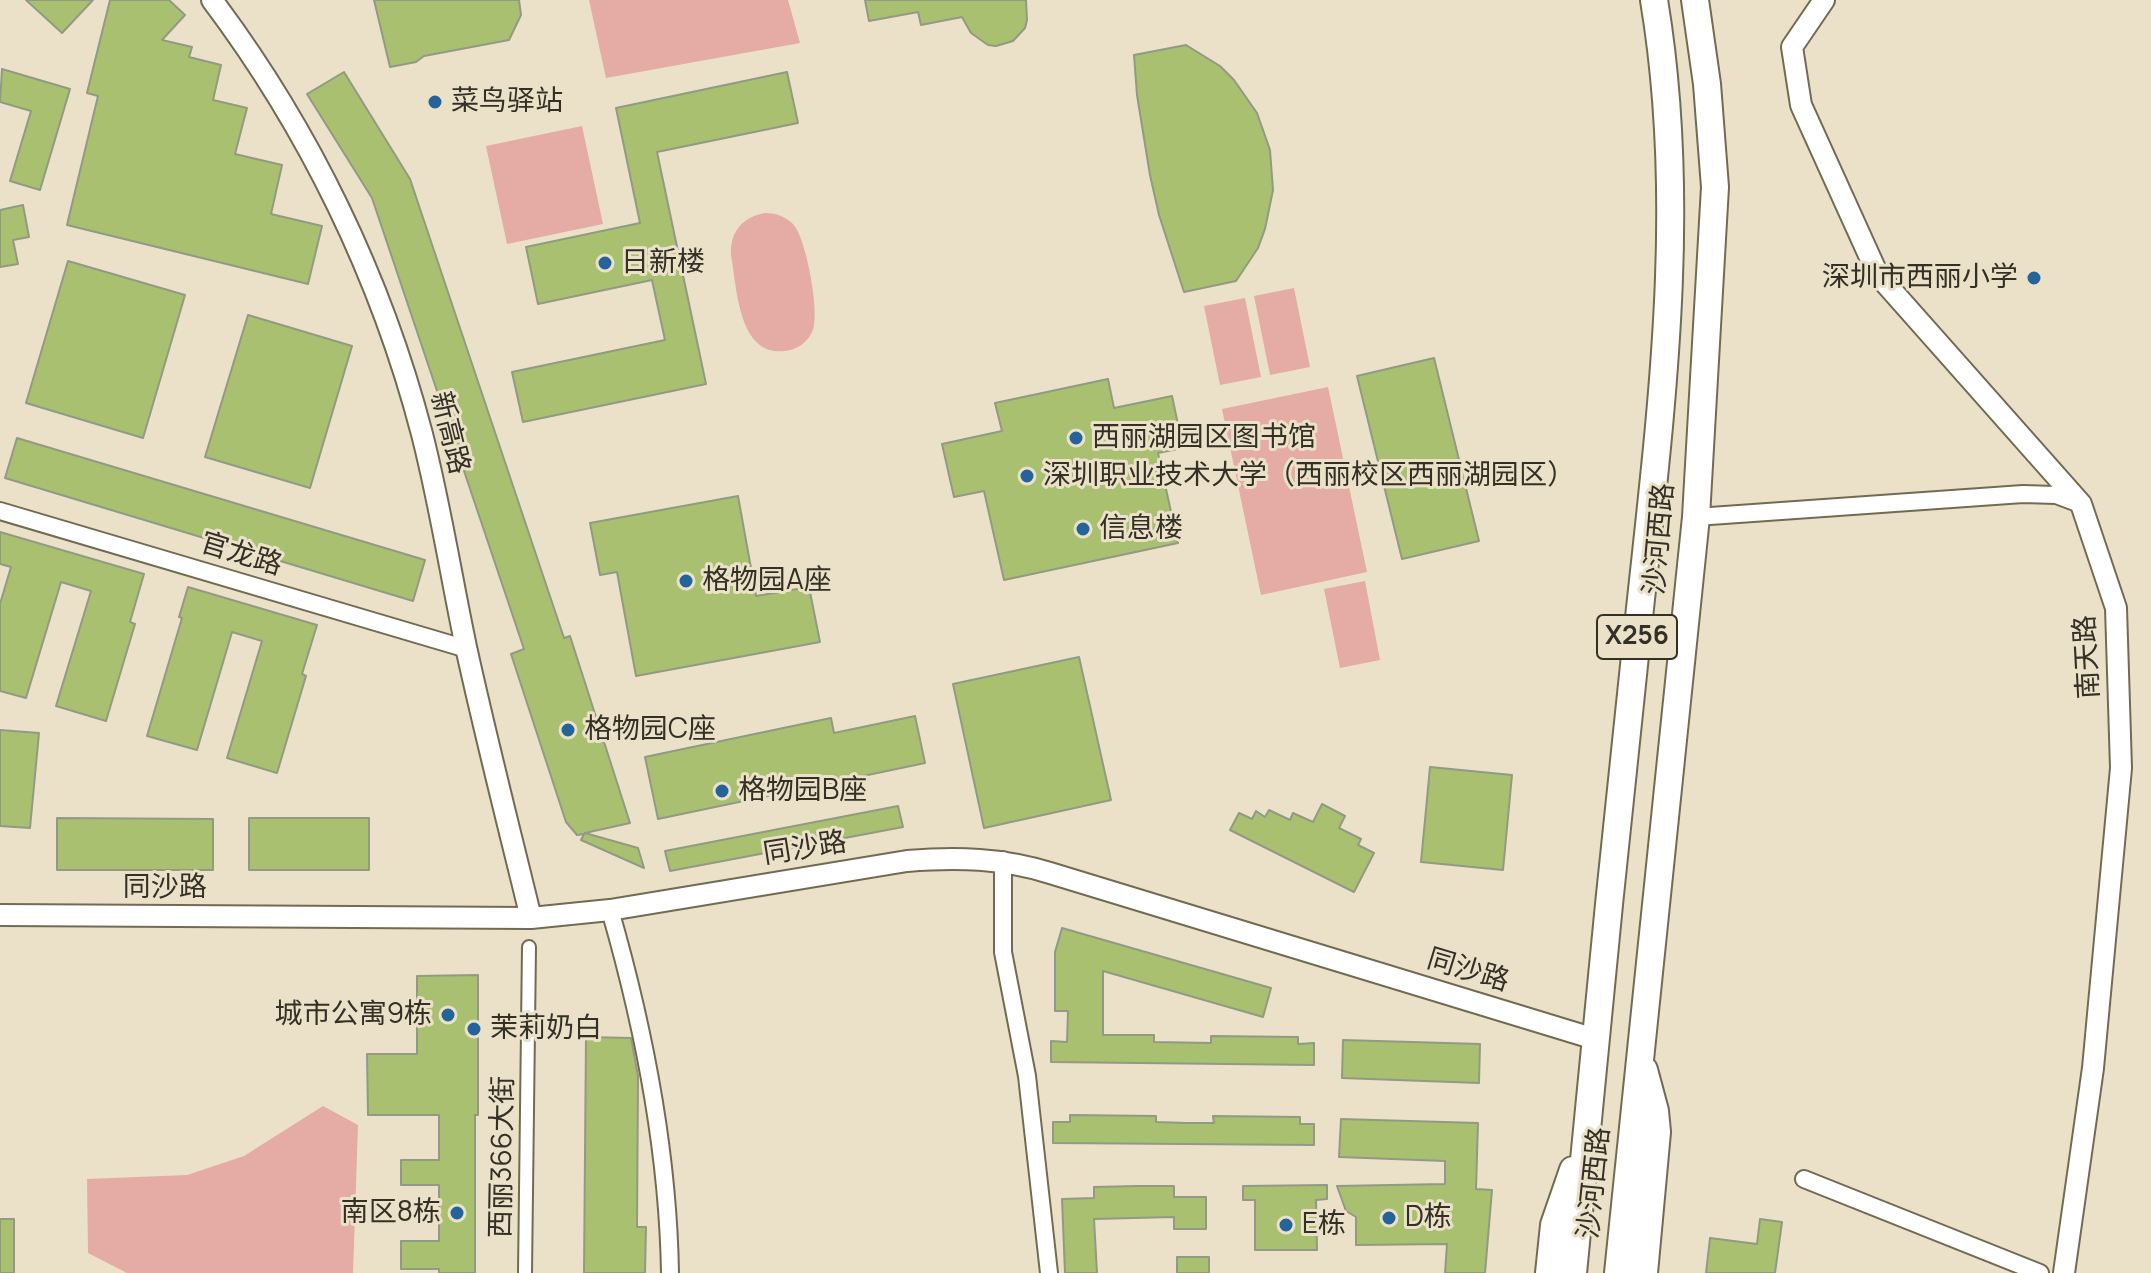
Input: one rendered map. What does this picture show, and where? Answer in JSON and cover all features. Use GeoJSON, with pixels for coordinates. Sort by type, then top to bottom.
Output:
{"type":"FeatureCollection","features":[{"type":"Feature","properties":{"kind":"main road","name":"沙河西路"},"geometry":{"type":"LineString","coordinates":[[1573,1273],[1665,358],[1671,241],[1671,152],[1667,88],[1654,0]]}},
{"type":"Feature","properties":{"kind":"main road","name":"沙河西路"},"geometry":{"type":"LineString","coordinates":[[1618,1273],[1696,517],[1715,187],[1707,84],[1695,0]]}},
{"type":"Feature","properties":{"kind":"main road"},"geometry":{"type":"LineString","coordinates":[[1640,1055],[1655,1111],[1657,1132],[1644,1273]]}},
{"type":"Feature","properties":{"kind":"main road"},"geometry":{"type":"LineString","coordinates":[[1549,1273],[1554,1225],[1586,1132]]}},
{"type":"Feature","properties":{"kind":"street","name":"新高路"},"geometry":{"type":"LineString","coordinates":[[212,0],[293,122],[346,221],[406,378],[446,538],[467,649],[531,918]]}},
{"type":"Feature","properties":{"kind":"street","name":"南天路"},"geometry":{"type":"LineString","coordinates":[[1824,0],[1792,47],[1801,105],[1878,275],[2081,504],[2116,608],[2121,768],[2093,1068],[2064,1273]]}},
{"type":"Feature","properties":{"kind":"street"},"geometry":{"type":"LineString","coordinates":[[1696,517],[2023,494],[2056,495],[2081,504]]}},
{"type":"Feature","properties":{"kind":"street","name":"官龙路"},"geometry":{"type":"LineString","coordinates":[[0,511],[467,649]]}},
{"type":"Feature","properties":{"kind":"street","name":"同沙路"},"geometry":{"type":"LineString","coordinates":[[0,915],[531,918],[610,910],[907,861],[942,858],[1003,860],[1595,1039]]}},
{"type":"Feature","properties":{"kind":"street"},"geometry":{"type":"LineString","coordinates":[[1003,860],[1003,952],[1027,1076],[1049,1273]]}},
{"type":"Feature","properties":{"kind":"street"},"geometry":{"type":"LineString","coordinates":[[610,910],[644,1038],[665,1181],[670,1273]]}},
{"type":"Feature","properties":{"kind":"street","name":"西丽366大街"},"geometry":{"type":"LineString","coordinates":[[525,1273],[529,947]]}},
{"type":"Feature","properties":{"kind":"street"},"geometry":{"type":"LineString","coordinates":[[1804,1179],[2040,1273]]}},
{"type":"Feature","properties":{"kind":"shaded area"},"geometry":{"type":"Polygon","coordinates":[[[589,0],[788,0],[800,43],[606,78],[589,0]]]}},
{"type":"Feature","properties":{"kind":"shaded area"},"geometry":{"type":"Polygon","coordinates":[[[582,126],[603,224],[507,244],[486,146],[582,126]]]}},
{"type":"Feature","properties":{"kind":"shaded area"},"geometry":{"type":"Polygon","coordinates":[[[765,213],[787,219],[798,232],[815,308],[811,334],[798,347],[785,351],[769,350],[749,332],[735,284],[731,247],[735,233],[750,218],[765,213]]]}},
{"type":"Feature","properties":{"kind":"shaded area"},"geometry":{"type":"Polygon","coordinates":[[[1294,288],[1310,367],[1270,375],[1254,296],[1294,288]]]}},
{"type":"Feature","properties":{"kind":"shaded area"},"geometry":{"type":"Polygon","coordinates":[[[1245,298],[1261,377],[1220,385],[1204,306],[1245,298]]]}},
{"type":"Feature","properties":{"kind":"shaded area"},"geometry":{"type":"Polygon","coordinates":[[[1328,387],[1367,572],[1261,595],[1222,409],[1328,387]]]}},
{"type":"Feature","properties":{"kind":"shaded area"},"geometry":{"type":"Polygon","coordinates":[[[1365,581],[1380,660],[1340,668],[1324,589],[1365,581]]]}},
{"type":"Feature","properties":{"kind":"shaded area"},"geometry":{"type":"Polygon","coordinates":[[[323,1106],[358,1125],[353,1273],[127,1273],[88,1253],[87,1179],[187,1175],[244,1156],[323,1106]]]}},
{"type":"Feature","properties":{"kind":"building"},"geometry":{"type":"Polygon","coordinates":[[[26,0],[93,0],[62,33],[26,0]]]}},
{"type":"Feature","properties":{"kind":"building"},"geometry":{"type":"Polygon","coordinates":[[[110,0],[169,0],[185,15],[162,40],[192,47],[189,57],[221,65],[213,100],[247,108],[235,154],[282,165],[271,214],[322,226],[308,284],[67,225],[98,96],[87,93],[110,0]]]}},
{"type":"Feature","properties":{"kind":"building"},"geometry":{"type":"Polygon","coordinates":[[[374,0],[519,0],[521,15],[509,40],[424,56],[416,62],[390,67],[374,0]]]}},
{"type":"Feature","properties":{"kind":"building"},"geometry":{"type":"Polygon","coordinates":[[[865,0],[1026,0],[1027,20],[1025,28],[1013,41],[996,46],[988,45],[971,33],[962,17],[921,25],[918,12],[869,21],[865,0]]]}},
{"type":"Feature","properties":{"kind":"building"},"geometry":{"type":"Polygon","coordinates":[[[1186,45],[1220,66],[1257,113],[1270,150],[1273,190],[1258,248],[1236,281],[1184,292],[1159,215],[1150,175],[1134,55],[1186,45]]]}},
{"type":"Feature","properties":{"kind":"building"},"geometry":{"type":"Polygon","coordinates":[[[2,69],[70,89],[40,190],[10,181],[31,111],[0,102],[2,69]]]}},
{"type":"Feature","properties":{"kind":"building"},"geometry":{"type":"Polygon","coordinates":[[[344,72],[410,179],[564,638],[570,636],[630,823],[585,833],[638,848],[644,868],[581,840],[584,834],[577,835],[566,822],[511,654],[524,649],[372,198],[307,94],[344,72]]]}},
{"type":"Feature","properties":{"kind":"building","name":"日新楼"},"geometry":{"type":"Polygon","coordinates":[[[787,72],[798,123],[657,152],[706,384],[523,422],[512,372],[665,340],[652,280],[538,304],[526,247],[640,223],[616,108],[787,72]]]}},
{"type":"Feature","properties":{"kind":"building"},"geometry":{"type":"Polygon","coordinates":[[[23,205],[29,237],[13,240],[18,264],[0,267],[0,210],[23,205]]]}},
{"type":"Feature","properties":{"kind":"building"},"geometry":{"type":"Polygon","coordinates":[[[68,261],[185,295],[143,438],[26,403],[68,261]]]}},
{"type":"Feature","properties":{"kind":"building"},"geometry":{"type":"Polygon","coordinates":[[[248,315],[352,346],[310,488],[205,457],[248,315]]]}},
{"type":"Feature","properties":{"kind":"building"},"geometry":{"type":"Polygon","coordinates":[[[1434,358],[1479,541],[1402,559],[1357,376],[1434,358]]]}},
{"type":"Feature","properties":{"kind":"building"},"geometry":{"type":"Polygon","coordinates":[[[1108,379],[1114,408],[1172,396],[1183,448],[1158,453],[1178,543],[1004,580],[984,491],[954,497],[942,444],[1002,431],[995,403],[1108,379]]]}},
{"type":"Feature","properties":{"kind":"building"},"geometry":{"type":"Polygon","coordinates":[[[17,438],[425,560],[413,601],[5,478],[17,438]]]}},
{"type":"Feature","properties":{"kind":"building","name":"格物园A座"},"geometry":{"type":"Polygon","coordinates":[[[738,496],[756,596],[809,587],[820,642],[636,676],[617,572],[600,575],[590,523],[738,496]]]}},
{"type":"Feature","properties":{"kind":"building"},"geometry":{"type":"Polygon","coordinates":[[[0,532],[144,574],[130,622],[135,624],[106,721],[56,706],[91,591],[61,582],[26,698],[0,691],[0,604],[11,567],[0,564],[0,532]]]}},
{"type":"Feature","properties":{"kind":"building"},"geometry":{"type":"Polygon","coordinates":[[[188,587],[317,625],[302,674],[306,676],[277,773],[227,758],[262,641],[232,632],[197,750],[147,736],[182,618],[179,617],[188,587]]]}},
{"type":"Feature","properties":{"kind":"building"},"geometry":{"type":"Polygon","coordinates":[[[1079,657],[1111,800],[984,828],[953,684],[1079,657]]]}},
{"type":"Feature","properties":{"kind":"building","name":"格物园B座"},"geometry":{"type":"Polygon","coordinates":[[[915,716],[925,763],[658,819],[645,757],[831,718],[834,733],[915,716]]]}},
{"type":"Feature","properties":{"kind":"building"},"geometry":{"type":"Polygon","coordinates":[[[0,730],[39,733],[30,828],[0,826],[0,730]]]}},
{"type":"Feature","properties":{"kind":"building"},"geometry":{"type":"Polygon","coordinates":[[[1430,767],[1512,775],[1503,870],[1421,862],[1430,767]]]}},
{"type":"Feature","properties":{"kind":"building"},"geometry":{"type":"Polygon","coordinates":[[[1322,804],[1345,816],[1339,828],[1361,839],[1358,845],[1374,853],[1354,892],[1230,830],[1239,813],[1252,819],[1256,811],[1265,817],[1269,810],[1290,820],[1293,813],[1313,822],[1322,804]]]}},
{"type":"Feature","properties":{"kind":"building"},"geometry":{"type":"Polygon","coordinates":[[[898,806],[903,827],[670,871],[665,851],[898,806]]]}},
{"type":"Feature","properties":{"kind":"building"},"geometry":{"type":"Polygon","coordinates":[[[57,818],[213,819],[213,870],[57,870],[57,818]]]}},
{"type":"Feature","properties":{"kind":"building"},"geometry":{"type":"Polygon","coordinates":[[[249,818],[369,818],[369,870],[249,870],[249,818]]]}},
{"type":"Feature","properties":{"kind":"building"},"geometry":{"type":"Polygon","coordinates":[[[1062,928],[1271,988],[1263,1017],[1103,971],[1103,1035],[1154,1035],[1154,1042],[1211,1043],[1211,1036],[1298,1037],[1298,1044],[1314,1043],[1314,1065],[1051,1062],[1051,1041],[1067,1042],[1068,1011],[1055,1011],[1055,952],[1062,928]]]}},
{"type":"Feature","properties":{"kind":"building"},"geometry":{"type":"Polygon","coordinates":[[[478,975],[475,1273],[401,1269],[401,1241],[439,1241],[439,1185],[401,1185],[401,1160],[439,1160],[439,1115],[368,1115],[367,1054],[417,1054],[417,976],[478,975]]]}},
{"type":"Feature","properties":{"kind":"building"},"geometry":{"type":"Polygon","coordinates":[[[586,1037],[631,1038],[638,1076],[637,1227],[646,1227],[645,1273],[584,1273],[586,1037]]]}},
{"type":"Feature","properties":{"kind":"building"},"geometry":{"type":"Polygon","coordinates":[[[1343,1040],[1480,1044],[1479,1083],[1342,1078],[1343,1040]]]}},
{"type":"Feature","properties":{"kind":"building"},"geometry":{"type":"Polygon","coordinates":[[[1070,1115],[1156,1116],[1156,1122],[1187,1123],[1214,1123],[1213,1116],[1300,1117],[1300,1124],[1314,1124],[1314,1145],[1053,1143],[1053,1122],[1070,1122],[1070,1115]]]}},
{"type":"Feature","properties":{"kind":"building"},"geometry":{"type":"Polygon","coordinates":[[[1341,1119],[1478,1123],[1476,1189],[1492,1190],[1485,1273],[1445,1273],[1447,1244],[1356,1245],[1356,1217],[1346,1211],[1337,1186],[1445,1184],[1445,1161],[1339,1157],[1341,1119]]]}},
{"type":"Feature","properties":{"kind":"building","name":"E栋"},"geometry":{"type":"Polygon","coordinates":[[[1327,1185],[1327,1199],[1316,1200],[1317,1250],[1255,1250],[1255,1200],[1243,1200],[1243,1186],[1327,1185]]]}},
{"type":"Feature","properties":{"kind":"building"},"geometry":{"type":"Polygon","coordinates":[[[1174,1186],[1174,1197],[1206,1197],[1206,1229],[1174,1229],[1174,1217],[1094,1219],[1097,1273],[1065,1273],[1062,1199],[1094,1198],[1094,1187],[1174,1186]]]}},
{"type":"Feature","properties":{"kind":"building"},"geometry":{"type":"Polygon","coordinates":[[[0,1219],[14,1219],[14,1273],[0,1273],[0,1219]]]}},
{"type":"Feature","properties":{"kind":"building"},"geometry":{"type":"Polygon","coordinates":[[[1760,1219],[1782,1222],[1775,1273],[1706,1273],[1710,1238],[1757,1244],[1760,1219]]]}},
{"type":"Feature","properties":{"kind":"building"},"geometry":{"type":"Polygon","coordinates":[[[1177,1257],[1209,1257],[1209,1273],[1177,1273],[1177,1257]]]}},
{"type":"Feature","properties":{"kind":"place","name":"菜鸟驿站"},"geometry":{"type":"Point","coordinates":[435,102]}},
{"type":"Feature","properties":{"kind":"place","name":"日新楼"},"geometry":{"type":"Point","coordinates":[605,263]}},
{"type":"Feature","properties":{"kind":"place","name":"深圳市西丽小学"},"geometry":{"type":"Point","coordinates":[2034,278]}},
{"type":"Feature","properties":{"kind":"place","name":"西丽湖园区图书馆"},"geometry":{"type":"Point","coordinates":[1076,438]}},
{"type":"Feature","properties":{"kind":"place","name":"深圳职业技术大学（西丽校区西丽湖园区）"},"geometry":{"type":"Point","coordinates":[1027,476]}},
{"type":"Feature","properties":{"kind":"place","name":"信息楼"},"geometry":{"type":"Point","coordinates":[1083,529]}},
{"type":"Feature","properties":{"kind":"place","name":"格物园A座"},"geometry":{"type":"Point","coordinates":[686,581]}},
{"type":"Feature","properties":{"kind":"place","name":"格物园C座"},"geometry":{"type":"Point","coordinates":[568,730]}},
{"type":"Feature","properties":{"kind":"place","name":"格物园B座"},"geometry":{"type":"Point","coordinates":[722,791]}},
{"type":"Feature","properties":{"kind":"place","name":"城市公寓9栋"},"geometry":{"type":"Point","coordinates":[448,1015]}},
{"type":"Feature","properties":{"kind":"place","name":"茉莉奶白"},"geometry":{"type":"Point","coordinates":[474,1029]}},
{"type":"Feature","properties":{"kind":"place","name":"南区8栋"},"geometry":{"type":"Point","coordinates":[457,1213]}},
{"type":"Feature","properties":{"kind":"place","name":"D栋"},"geometry":{"type":"Point","coordinates":[1389,1218]}},
{"type":"Feature","properties":{"kind":"place","name":"E栋"},"geometry":{"type":"Point","coordinates":[1286,1225]}}]}
